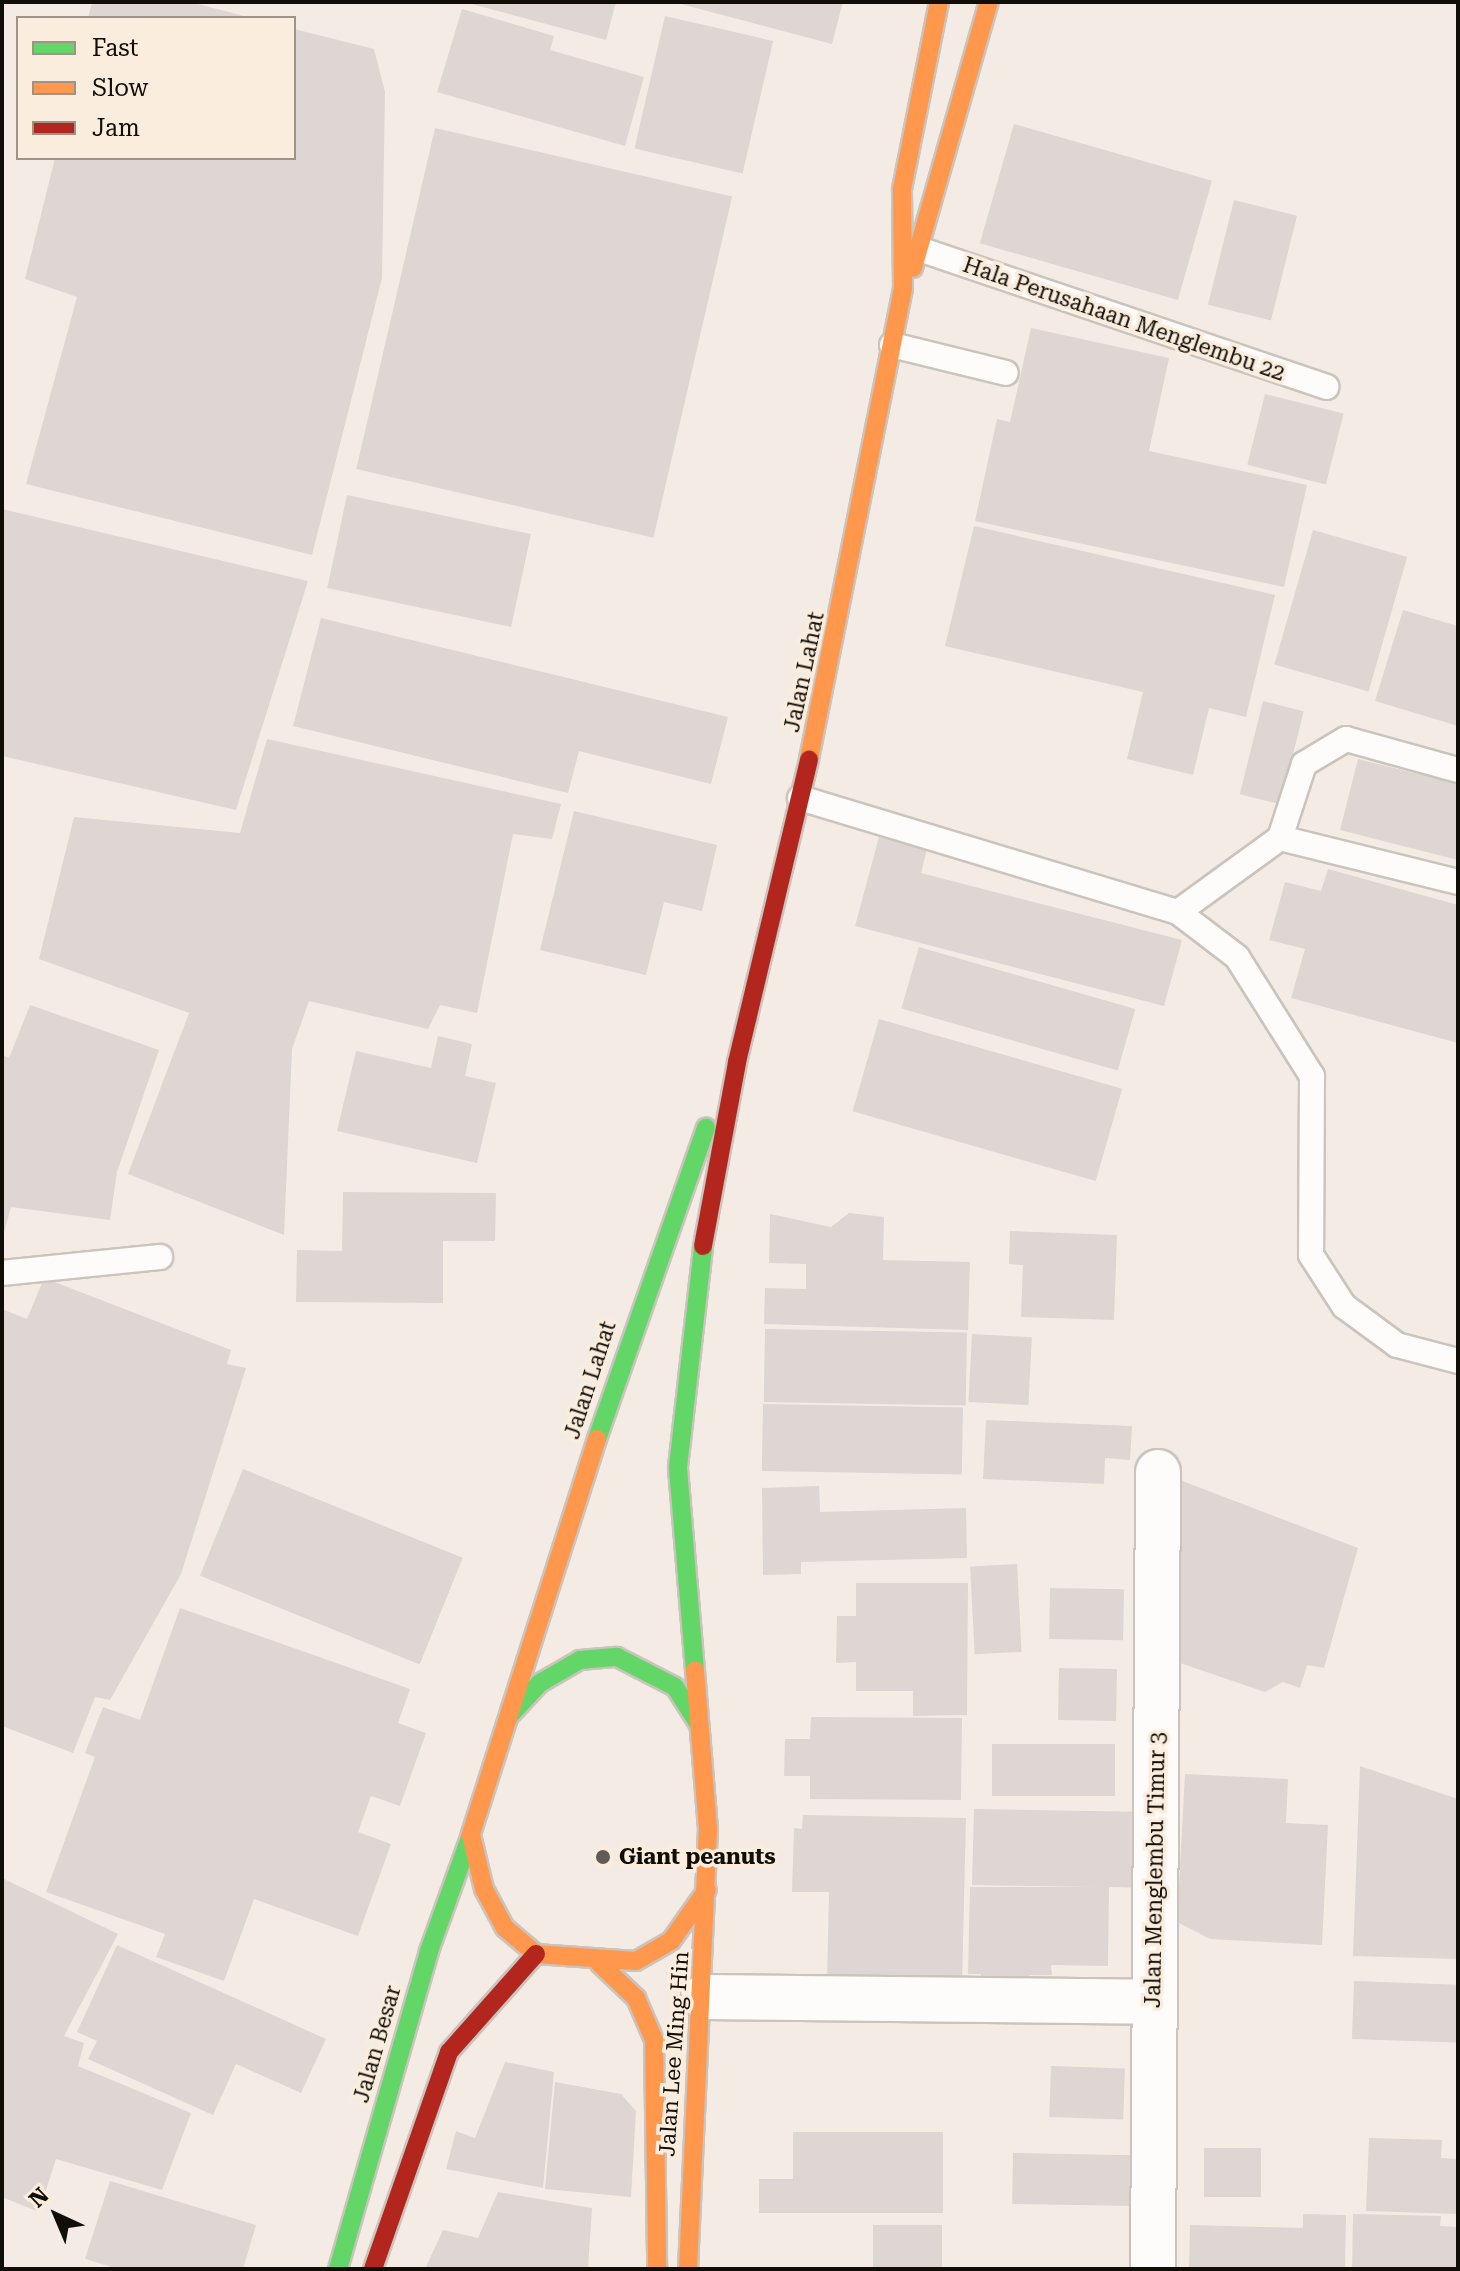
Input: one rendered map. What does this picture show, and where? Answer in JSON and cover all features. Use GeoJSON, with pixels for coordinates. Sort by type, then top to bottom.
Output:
{"type":"FeatureCollection","features":[{"type":"Feature","properties":{"kind":"main road","name":"Jalan Lahat"},"geometry":{"type":"LineString","coordinates":[[698,1723],[678,1467],[692,1303],[737,1062],[800,798],[903,288],[902,189],[939,2]]}},
{"type":"Feature","properties":{"kind":"main road","name":"Jalan Lahat"},"geometry":{"type":"LineString","coordinates":[[903,288],[922,250],[989,2]]}},
{"type":"Feature","properties":{"kind":"main road","name":"Jalan Lahat"},"geometry":{"type":"LineString","coordinates":[[506,1719],[648,1279],[737,1062]]}},
{"type":"Feature","properties":{"kind":"main road"},"geometry":{"type":"LineString","coordinates":[[617,1657],[675,1687],[698,1723],[707,1890],[671,1941],[636,1961],[600,1964],[536,1954],[505,1928],[484,1889],[471,1835],[506,1719],[540,1683],[580,1660],[617,1657]]}},
{"type":"Feature","properties":{"kind":"main road","name":"Jalan Besar"},"geometry":{"type":"LineString","coordinates":[[338,2269],[429,1951],[471,1835]]}},
{"type":"Feature","properties":{"kind":"main road","name":"Jalan Lee Ming Hin"},"geometry":{"type":"LineString","coordinates":[[688,2269],[691,2086],[704,1997],[707,1890]]}},
{"type":"Feature","properties":{"kind":"main road"},"geometry":{"type":"LineString","coordinates":[[373,2269],[449,2052],[536,1954]]}},
{"type":"Feature","properties":{"kind":"main road","name":"Jalan Lee Ming Hin"},"geometry":{"type":"LineString","coordinates":[[600,1964],[636,1998],[654,2040],[660,2098],[657,2269]]}},
{"type":"Feature","properties":{"kind":"street","name":"Jalan Menglembu Timur 3"},"geometry":{"type":"LineString","coordinates":[[1153,2269],[1152,2002],[1158,1472]]}},
{"type":"Feature","properties":{"kind":"street"},"geometry":{"type":"LineString","coordinates":[[704,1997],[1152,2002]]}},
{"type":"Feature","properties":{"kind":"lane","name":"Hala Perusahaan Menglembu 22"},"geometry":{"type":"LineString","coordinates":[[922,250],[1326,387]]}},
{"type":"Feature","properties":{"kind":"lane"},"geometry":{"type":"LineString","coordinates":[[892,345],[1006,373]]}},
{"type":"Feature","properties":{"kind":"lane"},"geometry":{"type":"LineString","coordinates":[[1178,912],[1280,838],[1304,764],[1346,739],[1458,770]]}},
{"type":"Feature","properties":{"kind":"lane"},"geometry":{"type":"LineString","coordinates":[[800,798],[1178,912],[1237,957],[1312,1076],[1311,1255],[1344,1306],[1397,1345],[1458,1361]]}},
{"type":"Feature","properties":{"kind":"lane"},"geometry":{"type":"LineString","coordinates":[[1280,838],[1458,882]]}},
{"type":"Feature","properties":{"kind":"lane"},"geometry":{"type":"LineString","coordinates":[[2,1273],[160,1257]]}},
{"type":"Feature","properties":{"kind":"building"},"geometry":{"type":"Polygon","coordinates":[[[92,2],[190,2],[244,16],[88,16],[92,2]]]}},
{"type":"Feature","properties":{"kind":"building"},"geometry":{"type":"Polygon","coordinates":[[[464,2],[616,2],[606,40],[464,2]]]}},
{"type":"Feature","properties":{"kind":"building"},"geometry":{"type":"Polygon","coordinates":[[[673,2],[843,2],[832,44],[673,2]]]}},
{"type":"Feature","properties":{"kind":"building"},"geometry":{"type":"Polygon","coordinates":[[[462,9],[554,36],[550,50],[644,77],[625,146],[437,92],[462,9]]]}},
{"type":"Feature","properties":{"kind":"building"},"geometry":{"type":"Polygon","coordinates":[[[665,16],[773,41],[743,173],[634,149],[665,16]]]}},
{"type":"Feature","properties":{"kind":"building"},"geometry":{"type":"Polygon","coordinates":[[[296,30],[374,49],[385,92],[382,278],[312,555],[26,484],[77,297],[25,279],[55,160],[296,160],[296,30]]]}},
{"type":"Feature","properties":{"kind":"building"},"geometry":{"type":"Polygon","coordinates":[[[1014,124],[1212,181],[1178,300],[980,243],[1014,124]]]}},
{"type":"Feature","properties":{"kind":"building"},"geometry":{"type":"Polygon","coordinates":[[[435,128],[732,197],[653,538],[356,469],[435,128]]]}},
{"type":"Feature","properties":{"kind":"building"},"geometry":{"type":"Polygon","coordinates":[[[1234,200],[1297,216],[1271,321],[1208,305],[1234,200]]]}},
{"type":"Feature","properties":{"kind":"building"},"geometry":{"type":"Polygon","coordinates":[[[1031,328],[1169,358],[1149,451],[1307,485],[1284,587],[975,521],[997,419],[1010,422],[1031,328]]]}},
{"type":"Feature","properties":{"kind":"building"},"geometry":{"type":"Polygon","coordinates":[[[1265,394],[1344,414],[1326,484],[1247,465],[1265,394]]]}},
{"type":"Feature","properties":{"kind":"building"},"geometry":{"type":"Polygon","coordinates":[[[347,495],[531,534],[511,627],[327,588],[347,495]]]}},
{"type":"Feature","properties":{"kind":"building"},"geometry":{"type":"Polygon","coordinates":[[[2,509],[308,581],[236,810],[2,756],[2,509]]]}},
{"type":"Feature","properties":{"kind":"building"},"geometry":{"type":"Polygon","coordinates":[[[974,526],[1275,595],[1246,717],[1209,708],[1193,775],[1127,759],[1143,692],[945,646],[974,526]]]}},
{"type":"Feature","properties":{"kind":"building"},"geometry":{"type":"Polygon","coordinates":[[[1313,530],[1407,557],[1369,692],[1274,665],[1313,530]]]}},
{"type":"Feature","properties":{"kind":"building"},"geometry":{"type":"Polygon","coordinates":[[[1403,610],[1458,626],[1458,726],[1375,701],[1403,610]]]}},
{"type":"Feature","properties":{"kind":"building"},"geometry":{"type":"Polygon","coordinates":[[[321,618],[728,717],[711,784],[579,751],[568,793],[293,726],[321,618]]]}},
{"type":"Feature","properties":{"kind":"building"},"geometry":{"type":"Polygon","coordinates":[[[1263,701],[1304,711],[1281,804],[1240,794],[1263,701]]]}},
{"type":"Feature","properties":{"kind":"building"},"geometry":{"type":"Polygon","coordinates":[[[267,739],[561,804],[552,839],[513,834],[477,1013],[440,1005],[428,1029],[309,1001],[292,1049],[284,1235],[128,1174],[189,1013],[39,959],[74,817],[240,833],[267,739]]]}},
{"type":"Feature","properties":{"kind":"building"},"geometry":{"type":"Polygon","coordinates":[[[1358,759],[1458,784],[1458,860],[1340,830],[1358,759]]]}},
{"type":"Feature","properties":{"kind":"building"},"geometry":{"type":"Polygon","coordinates":[[[574,811],[717,845],[702,911],[664,902],[646,975],[540,950],[574,811]]]}},
{"type":"Feature","properties":{"kind":"building"},"geometry":{"type":"Polygon","coordinates":[[[879,837],[927,849],[921,873],[1182,940],[1164,1006],[855,926],[879,837]]]}},
{"type":"Feature","properties":{"kind":"building"},"geometry":{"type":"Polygon","coordinates":[[[1328,869],[1458,905],[1458,1043],[1291,998],[1305,949],[1269,940],[1285,882],[1321,891],[1328,869]]]}},
{"type":"Feature","properties":{"kind":"building"},"geometry":{"type":"Polygon","coordinates":[[[919,947],[1135,1009],[1118,1071],[901,1009],[919,947]]]}},
{"type":"Feature","properties":{"kind":"building"},"geometry":{"type":"Polygon","coordinates":[[[30,1005],[159,1050],[117,1172],[110,1220],[11,1207],[3,1236],[2,1055],[9,1058],[30,1005]]]}},
{"type":"Feature","properties":{"kind":"building"},"geometry":{"type":"Polygon","coordinates":[[[879,1019],[1122,1089],[1096,1181],[853,1111],[879,1019]]]}},
{"type":"Feature","properties":{"kind":"building"},"geometry":{"type":"Polygon","coordinates":[[[438,1036],[472,1044],[465,1076],[496,1083],[477,1163],[337,1131],[356,1051],[431,1068],[438,1036]]]}},
{"type":"Feature","properties":{"kind":"building"},"geometry":{"type":"Polygon","coordinates":[[[343,1192],[496,1193],[495,1241],[443,1241],[443,1303],[296,1302],[297,1250],[342,1251],[343,1192]]]}},
{"type":"Feature","properties":{"kind":"building"},"geometry":{"type":"Polygon","coordinates":[[[849,1213],[884,1217],[883,1260],[970,1262],[968,1330],[764,1324],[765,1288],[806,1289],[806,1264],[769,1263],[770,1214],[831,1227],[849,1213]]]}},
{"type":"Feature","properties":{"kind":"building"},"geometry":{"type":"Polygon","coordinates":[[[1010,1231],[1117,1235],[1114,1320],[1021,1317],[1023,1265],[1009,1264],[1010,1231]]]}},
{"type":"Feature","properties":{"kind":"building"},"geometry":{"type":"Polygon","coordinates":[[[44,1278],[231,1350],[227,1364],[246,1368],[181,1574],[110,1700],[95,1697],[73,1753],[2,1726],[2,1309],[27,1319],[44,1278]]]}},
{"type":"Feature","properties":{"kind":"building"},"geometry":{"type":"Polygon","coordinates":[[[765,1329],[967,1333],[966,1406],[764,1402],[765,1329]]]}},
{"type":"Feature","properties":{"kind":"building"},"geometry":{"type":"Polygon","coordinates":[[[972,1334],[1032,1337],[1028,1405],[968,1402],[972,1334]]]}},
{"type":"Feature","properties":{"kind":"building"},"geometry":{"type":"Polygon","coordinates":[[[763,1404],[963,1407],[962,1474],[762,1471],[763,1404]]]}},
{"type":"Feature","properties":{"kind":"building"},"geometry":{"type":"Polygon","coordinates":[[[986,1420],[1132,1426],[1130,1460],[1105,1458],[1104,1484],[983,1479],[986,1420]]]}},
{"type":"Feature","properties":{"kind":"building"},"geometry":{"type":"Polygon","coordinates":[[[243,1469],[463,1558],[420,1664],[200,1576],[243,1469]]]}},
{"type":"Feature","properties":{"kind":"building"},"geometry":{"type":"Polygon","coordinates":[[[1172,1477],[1358,1548],[1324,1668],[1307,1665],[1300,1688],[1283,1682],[1265,1692],[1177,1662],[1172,1477]]]}},
{"type":"Feature","properties":{"kind":"building"},"geometry":{"type":"Polygon","coordinates":[[[819,1486],[820,1512],[966,1508],[967,1558],[801,1562],[801,1574],[763,1575],[762,1488],[819,1486]]]}},
{"type":"Feature","properties":{"kind":"building"},"geometry":{"type":"Polygon","coordinates":[[[1017,1564],[1022,1652],[975,1654],[970,1566],[1017,1564]]]}},
{"type":"Feature","properties":{"kind":"building"},"geometry":{"type":"Polygon","coordinates":[[[856,1583],[968,1583],[967,1715],[913,1716],[913,1691],[856,1691],[856,1662],[836,1663],[837,1616],[856,1616],[856,1583]]]}},
{"type":"Feature","properties":{"kind":"building"},"geometry":{"type":"Polygon","coordinates":[[[1050,1588],[1124,1589],[1123,1640],[1049,1639],[1050,1588]]]}},
{"type":"Feature","properties":{"kind":"building"},"geometry":{"type":"Polygon","coordinates":[[[180,1608],[410,1689],[398,1723],[426,1733],[400,1806],[371,1796],[358,1832],[391,1844],[358,1936],[254,1899],[224,1981],[156,1957],[165,1934],[46,1892],[95,1757],[85,1753],[103,1707],[140,1720],[180,1608]]]}},
{"type":"Feature","properties":{"kind":"building"},"geometry":{"type":"Polygon","coordinates":[[[1059,1668],[1117,1669],[1116,1721],[1058,1720],[1059,1668]]]}},
{"type":"Feature","properties":{"kind":"building"},"geometry":{"type":"Polygon","coordinates":[[[811,1717],[962,1718],[961,1800],[810,1799],[810,1776],[784,1776],[785,1739],[810,1739],[811,1717]]]}},
{"type":"Feature","properties":{"kind":"building"},"geometry":{"type":"Polygon","coordinates":[[[992,1744],[1115,1744],[1115,1796],[992,1796],[992,1744]]]}},
{"type":"Feature","properties":{"kind":"building"},"geometry":{"type":"Polygon","coordinates":[[[1360,1766],[1458,1799],[1458,1959],[1353,1956],[1360,1766]]]}},
{"type":"Feature","properties":{"kind":"building"},"geometry":{"type":"Polygon","coordinates":[[[1185,1774],[1288,1779],[1286,1823],[1328,1825],[1322,1945],[1210,1939],[1177,1922],[1185,1774]]]}},
{"type":"Feature","properties":{"kind":"building"},"geometry":{"type":"Polygon","coordinates":[[[974,1809],[1152,1812],[1150,1888],[1109,1887],[1108,1966],[1051,1965],[1052,1975],[1029,1975],[1028,1995],[981,1995],[981,1974],[968,1974],[970,1887],[1099,1887],[972,1885],[974,1809]]]}},
{"type":"Feature","properties":{"kind":"building"},"geometry":{"type":"Polygon","coordinates":[[[803,1815],[966,1818],[962,1984],[827,1981],[829,1892],[792,1892],[794,1828],[802,1829],[803,1815]]]}},
{"type":"Feature","properties":{"kind":"building"},"geometry":{"type":"Polygon","coordinates":[[[2,1878],[118,1934],[64,2036],[84,2043],[78,2066],[191,2113],[162,2190],[56,2159],[39,2212],[2,2197],[2,1878]]]}},
{"type":"Feature","properties":{"kind":"building"},"geometry":{"type":"Polygon","coordinates":[[[117,1945],[326,2039],[301,2093],[236,2064],[213,2115],[88,2059],[97,2041],[77,2032],[117,1945]]]}},
{"type":"Feature","properties":{"kind":"building"},"geometry":{"type":"Polygon","coordinates":[[[1354,1981],[1458,1985],[1456,2043],[1352,2039],[1354,1981]]]}},
{"type":"Feature","properties":{"kind":"building"},"geometry":{"type":"Polygon","coordinates":[[[505,2062],[554,2072],[543,2188],[446,2169],[456,2131],[475,2138],[505,2062]]]}},
{"type":"Feature","properties":{"kind":"building"},"geometry":{"type":"Polygon","coordinates":[[[1051,2066],[1125,2069],[1123,2120],[1049,2117],[1051,2066]]]}},
{"type":"Feature","properties":{"kind":"building"},"geometry":{"type":"Polygon","coordinates":[[[555,2082],[621,2094],[636,2111],[631,2197],[545,2189],[555,2082]]]}},
{"type":"Feature","properties":{"kind":"building"},"geometry":{"type":"Polygon","coordinates":[[[793,2132],[943,2132],[943,2213],[759,2213],[759,2179],[793,2179],[793,2132]]]}},
{"type":"Feature","properties":{"kind":"building"},"geometry":{"type":"Polygon","coordinates":[[[1369,2138],[1442,2140],[1441,2158],[1458,2159],[1458,2214],[1366,2211],[1369,2138]]]}},
{"type":"Feature","properties":{"kind":"building"},"geometry":{"type":"Polygon","coordinates":[[[1204,2148],[1261,2148],[1261,2197],[1204,2197],[1204,2148]]]}},
{"type":"Feature","properties":{"kind":"building"},"geometry":{"type":"Polygon","coordinates":[[[1013,2153],[1135,2155],[1134,2206],[1012,2204],[1013,2153]]]}},
{"type":"Feature","properties":{"kind":"building"},"geometry":{"type":"Polygon","coordinates":[[[110,2181],[256,2225],[243,2269],[118,2269],[85,2259],[110,2181]]]}},
{"type":"Feature","properties":{"kind":"building"},"geometry":{"type":"Polygon","coordinates":[[[498,2192],[592,2208],[588,2269],[425,2269],[443,2230],[478,2238],[498,2192]]]}},
{"type":"Feature","properties":{"kind":"building"},"geometry":{"type":"Polygon","coordinates":[[[1303,2214],[1346,2215],[1345,2269],[1189,2269],[1190,2225],[1303,2228],[1303,2214]]]}},
{"type":"Feature","properties":{"kind":"building"},"geometry":{"type":"Polygon","coordinates":[[[1353,2214],[1441,2216],[1440,2226],[1458,2227],[1458,2269],[1352,2269],[1353,2214]]]}},
{"type":"Feature","properties":{"kind":"building"},"geometry":{"type":"Polygon","coordinates":[[[873,2225],[942,2225],[942,2269],[873,2269],[873,2225]]]}},
{"type":"Feature","properties":{"kind":"traffic: fast"},"geometry":{"type":"LineString","coordinates":[[597,1439],[706,1127]]}},
{"type":"Feature","properties":{"kind":"traffic: fast"},"geometry":{"type":"LineString","coordinates":[[695,1671],[678,1467],[703,1246]]}},
{"type":"Feature","properties":{"kind":"traffic: fast"},"geometry":{"type":"LineString","coordinates":[[509,1716],[540,1683],[580,1660],[617,1657],[675,1687],[698,1723]]}},
{"type":"Feature","properties":{"kind":"traffic: fast"},"geometry":{"type":"LineString","coordinates":[[338,2269],[429,1951],[471,1835]]}},
{"type":"Feature","properties":{"kind":"traffic: slow"},"geometry":{"type":"LineString","coordinates":[[809,759],[903,288],[902,189],[939,2]]}},
{"type":"Feature","properties":{"kind":"traffic: slow"},"geometry":{"type":"LineString","coordinates":[[913,268],[989,2]]}},
{"type":"Feature","properties":{"kind":"traffic: slow"},"geometry":{"type":"LineString","coordinates":[[597,1439],[471,1835],[484,1889],[505,1928],[536,1954],[636,1961],[671,1941],[707,1890]]}},
{"type":"Feature","properties":{"kind":"traffic: slow"},"geometry":{"type":"LineString","coordinates":[[688,2269],[708,1829],[695,1671]]}},
{"type":"Feature","properties":{"kind":"traffic: slow"},"geometry":{"type":"LineString","coordinates":[[600,1964],[636,1998],[654,2040],[657,2269]]}},
{"type":"Feature","properties":{"kind":"traffic: jam"},"geometry":{"type":"LineString","coordinates":[[703,1246],[737,1062],[809,759]]}},
{"type":"Feature","properties":{"kind":"traffic: jam"},"geometry":{"type":"LineString","coordinates":[[373,2269],[449,2052],[536,1954]]}},
{"type":"Feature","properties":{"kind":"place","name":"Giant peanuts"},"geometry":{"type":"Point","coordinates":[603,1857]}}]}
